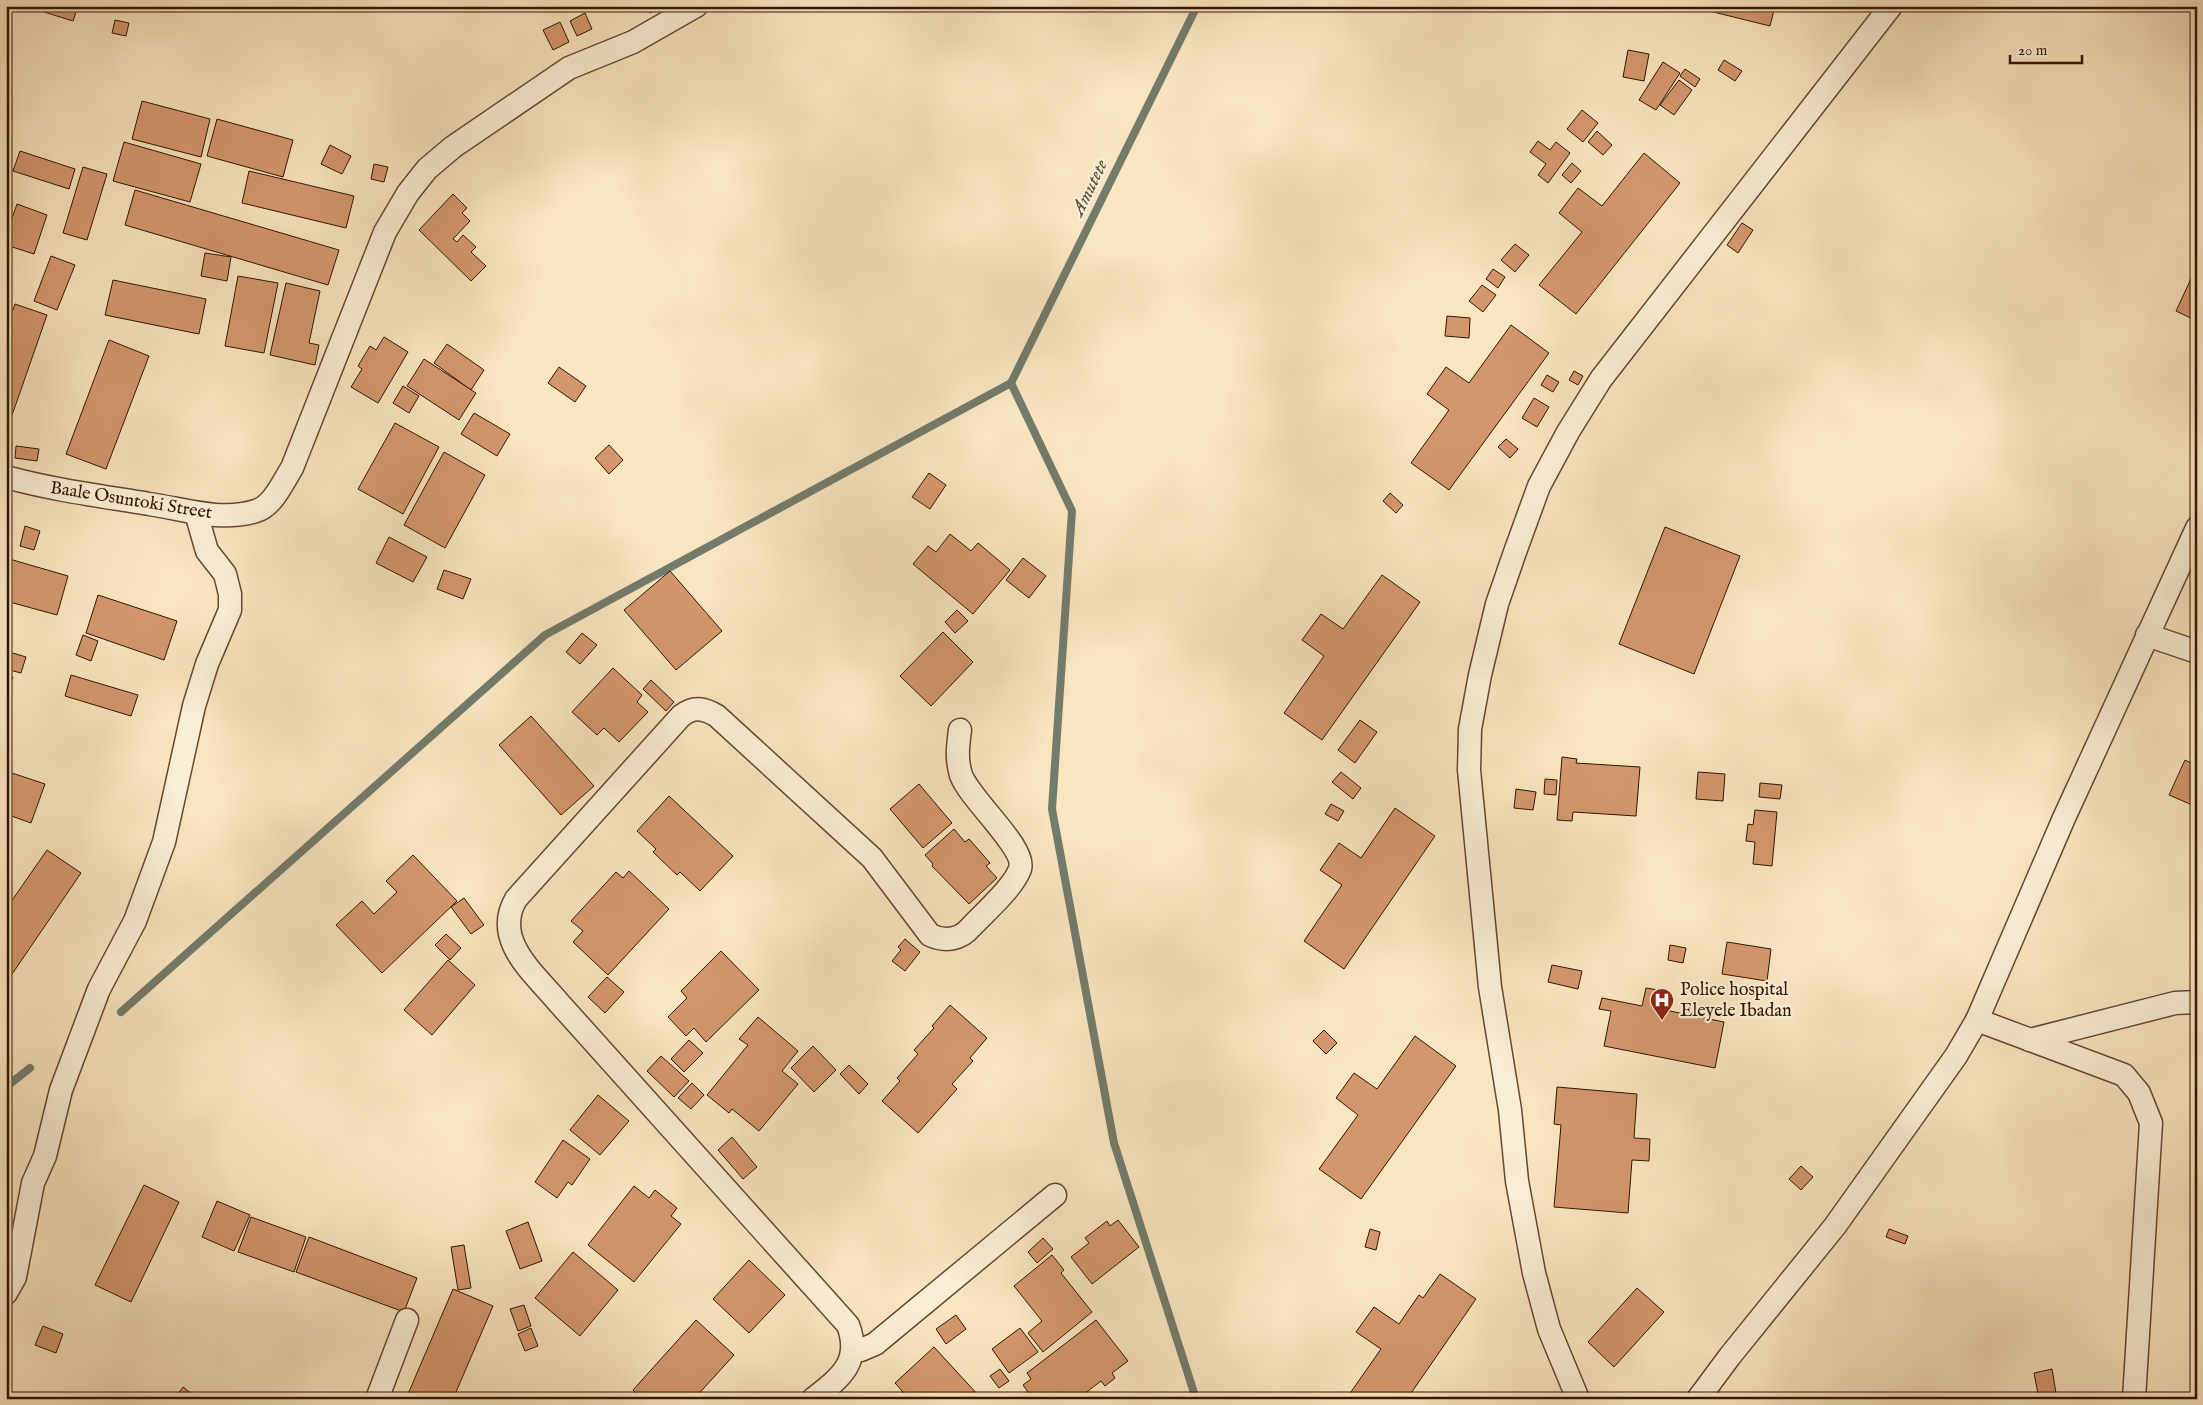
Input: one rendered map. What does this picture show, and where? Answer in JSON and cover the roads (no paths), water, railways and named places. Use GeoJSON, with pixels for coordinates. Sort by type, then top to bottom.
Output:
{"type":"FeatureCollection","features":[{"type":"Feature","properties":{"kind":"street","name":"Baale Osuntoki Street"},"geometry":{"type":"LineString","coordinates":[[6,477],[43,487],[196,513],[227,515],[257,511],[270,501],[292,468],[385,232],[408,193],[427,169],[453,147],[569,68],[633,42],[696,6]]}},
{"type":"Feature","properties":{"kind":"street"},"geometry":{"type":"LineString","coordinates":[[1578,1399],[1570,1384],[1549,1328],[1534,1273],[1517,1181],[1510,1110],[1490,987],[1468,770],[1470,729],[1480,675],[1497,604],[1515,552],[1539,486],[1568,432],[1602,379],[1891,6]]}},
{"type":"Feature","properties":{"kind":"street"},"geometry":{"type":"LineString","coordinates":[[6,1293],[15,1277],[33,1183],[46,1156],[61,1090],[99,989],[135,921],[164,842],[194,706],[207,664],[230,610],[230,594],[225,574],[207,551],[196,513]]}},
{"type":"Feature","properties":{"kind":"street"},"geometry":{"type":"LineString","coordinates":[[1698,1399],[1730,1356],[1835,1226],[1885,1159],[1956,1056],[1977,1020],[2147,635],[2197,528]]}},
{"type":"Feature","properties":{"kind":"street"},"geometry":{"type":"LineString","coordinates":[[2147,635],[2197,652]]}},
{"type":"Feature","properties":{"kind":"street"},"geometry":{"type":"LineString","coordinates":[[813,1399],[840,1378],[851,1360],[853,1350],[852,1337],[843,1318],[559,1003],[514,949],[508,931],[509,917],[516,898],[674,724],[689,710],[699,708],[717,716],[872,858],[930,935],[939,939],[956,938],[966,933],[1011,883],[1020,868],[1021,859],[1017,848],[973,798],[961,776],[957,762],[960,730]]}},
{"type":"Feature","properties":{"kind":"street"},"geometry":{"type":"LineString","coordinates":[[2030,1040],[2167,1005],[2197,1002]]}},
{"type":"Feature","properties":{"kind":"street"},"geometry":{"type":"LineString","coordinates":[[1977,1020],[2124,1075],[2139,1093],[2151,1123],[2134,1399]]}},
{"type":"Feature","properties":{"kind":"street"},"geometry":{"type":"LineString","coordinates":[[853,1350],[861,1350],[875,1344],[1055,1195]]}},
{"type":"Feature","properties":{"kind":"street"},"geometry":{"type":"LineString","coordinates":[[377,1399],[407,1320]]}},
{"type":"Feature","properties":{"kind":"waterway","name":"Amutete"},"geometry":{"type":"LineString","coordinates":[[1011,383],[1197,6]]}},
{"type":"Feature","properties":{"kind":"waterway"},"geometry":{"type":"LineString","coordinates":[[1011,383],[1072,511],[1052,809],[1114,1143],[1196,1399]]}},
{"type":"Feature","properties":{"kind":"waterway"},"geometry":{"type":"LineString","coordinates":[[121,1012],[545,635],[1011,383]]}},
{"type":"Feature","properties":{"kind":"waterway"},"geometry":{"type":"LineString","coordinates":[[6,1087],[30,1068]]}},
{"type":"Feature","properties":{"kind":"place","name":"Police hospital Eleyele Ibadan"},"geometry":{"type":"Point","coordinates":[1662,1021]}}]}
